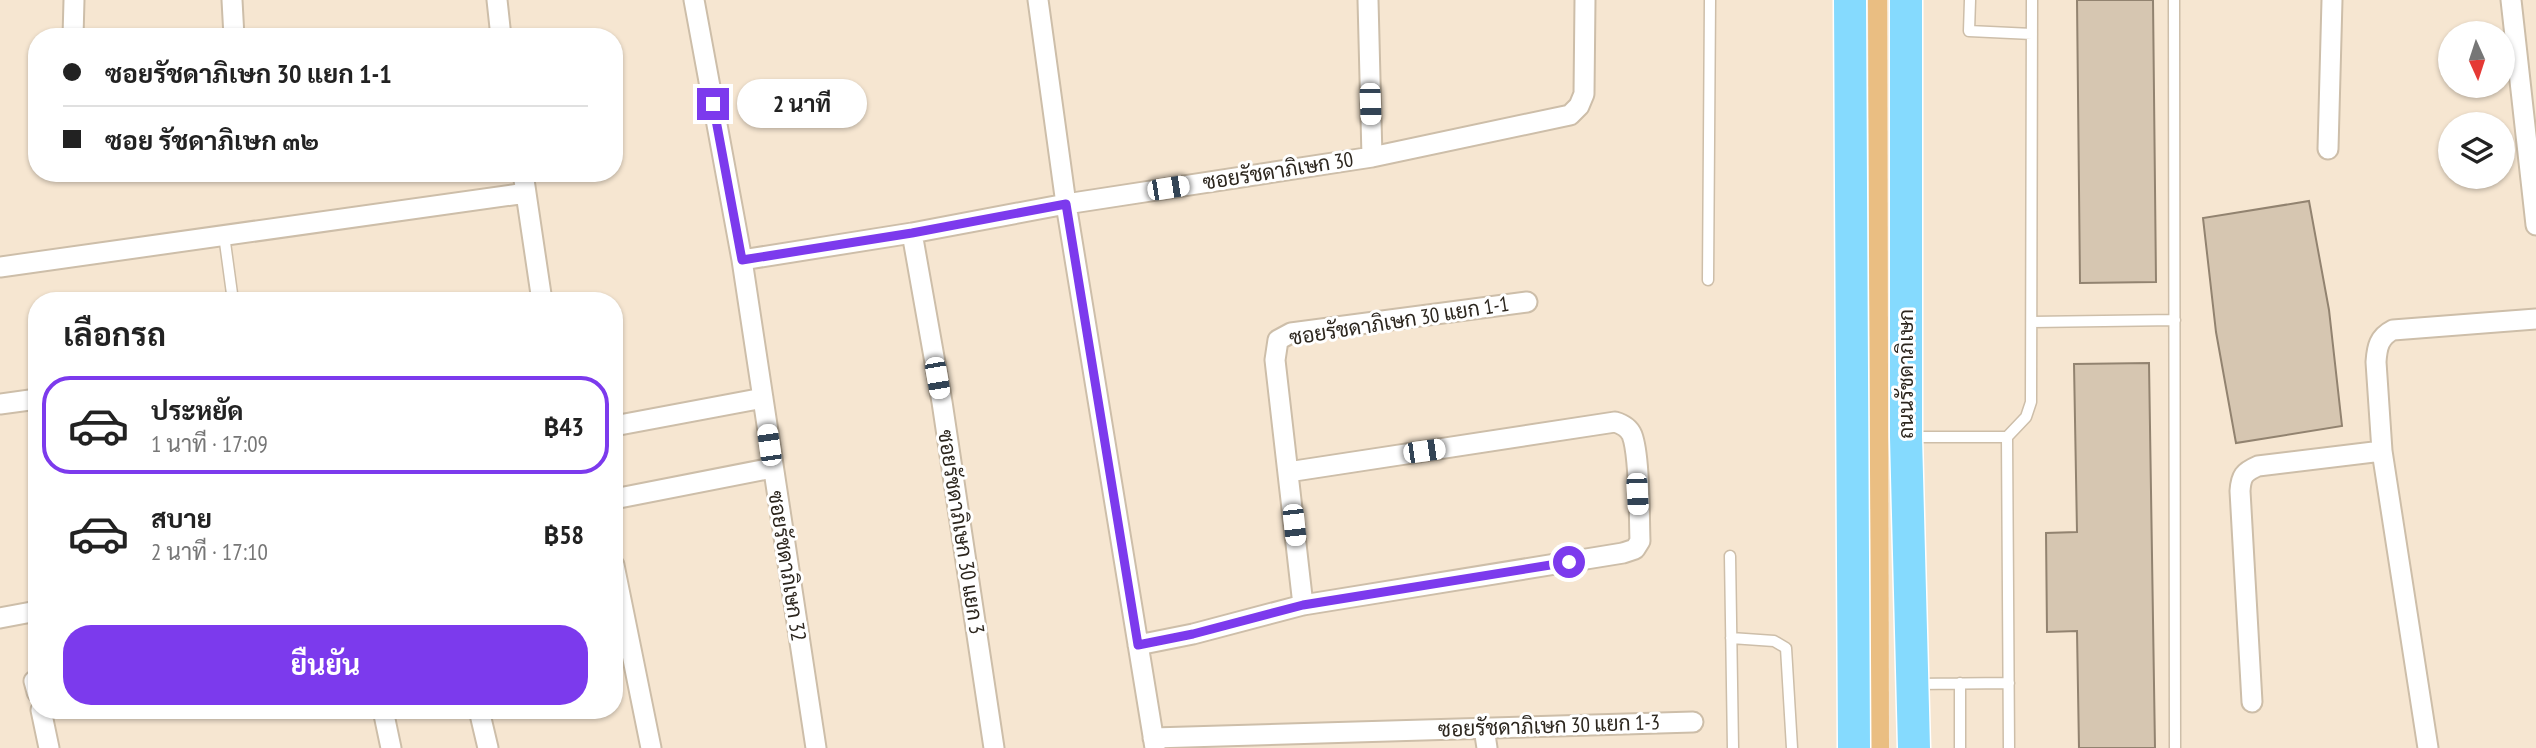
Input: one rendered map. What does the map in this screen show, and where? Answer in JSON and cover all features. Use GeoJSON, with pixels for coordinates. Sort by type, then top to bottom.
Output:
{"type":"FeatureCollection","features":[{"type":"Feature","properties":{"kind":"main road"},"geometry":{"type":"LineString","coordinates":[[1850,0],[1854,748]]}},
{"type":"Feature","properties":{"kind":"main road","name":"ถนนรัชดาภิเษก"},"geometry":{"type":"LineString","coordinates":[[1906,0],[1906,437],[1914,748]]}},
{"type":"Feature","properties":{"kind":"street"},"geometry":{"type":"LineString","coordinates":[[73,28],[74,0]]}},
{"type":"Feature","properties":{"kind":"street"},"geometry":{"type":"LineString","coordinates":[[232,0],[234,28]]}},
{"type":"Feature","properties":{"kind":"street"},"geometry":{"type":"LineString","coordinates":[[497,0],[500,28]]}},
{"type":"Feature","properties":{"kind":"street","name":"ซอยรัชดาภิเษก 32"},"geometry":{"type":"LineString","coordinates":[[694,0],[742,260],[816,748]]}},
{"type":"Feature","properties":{"kind":"street"},"geometry":{"type":"LineString","coordinates":[[1038,0],[1066,204],[1154,743]]}},
{"type":"Feature","properties":{"kind":"street"},"geometry":{"type":"LineString","coordinates":[[1368,0],[1372,157]]}},
{"type":"Feature","properties":{"kind":"street","name":"ซอยรัชดาภิเษก 30"},"geometry":{"type":"LineString","coordinates":[[742,260],[912,233],[1066,204],[1372,157],[1570,116],[1580,106],[1584,94],[1586,0]]}},
{"type":"Feature","properties":{"kind":"street"},"geometry":{"type":"LineString","coordinates":[[2328,149],[2332,0]]}},
{"type":"Feature","properties":{"kind":"street"},"geometry":{"type":"LineString","coordinates":[[2511,0],[2536,225]]}},
{"type":"Feature","properties":{"kind":"street"},"geometry":{"type":"LineString","coordinates":[[0,267],[223,235],[525,183],[541,292]]}},
{"type":"Feature","properties":{"kind":"street","name":"ซอยรัชดาภิเษก 30 แยก 3"},"geometry":{"type":"LineString","coordinates":[[912,233],[942,402],[993,748]]}},
{"type":"Feature","properties":{"kind":"street","name":"ซอยรัชดาภิเษก 30 แยก 1-1"},"geometry":{"type":"LineString","coordinates":[[1303,605],[1275,360],[1278,340],[1291,333],[1527,302]]}},
{"type":"Feature","properties":{"kind":"street"},"geometry":{"type":"LineString","coordinates":[[2428,748],[2382,450],[2377,348],[2385,334],[2393,330],[2536,319]]}},
{"type":"Feature","properties":{"kind":"street"},"geometry":{"type":"LineString","coordinates":[[623,424],[763,398]]}},
{"type":"Feature","properties":{"kind":"street"},"geometry":{"type":"LineString","coordinates":[[0,404],[28,401]]}},
{"type":"Feature","properties":{"kind":"street"},"geometry":{"type":"LineString","coordinates":[[1138,645],[1193,634],[1303,605],[1623,553],[1635,549],[1640,541],[1632,433],[1623,424],[1615,422],[1288,472]]}},
{"type":"Feature","properties":{"kind":"street"},"geometry":{"type":"LineString","coordinates":[[2252,702],[2241,478],[2246,471],[2258,466],[2382,450]]}},
{"type":"Feature","properties":{"kind":"street"},"geometry":{"type":"LineString","coordinates":[[623,497],[772,468]]}},
{"type":"Feature","properties":{"kind":"street"},"geometry":{"type":"LineString","coordinates":[[623,610],[651,748]]}},
{"type":"Feature","properties":{"kind":"street"},"geometry":{"type":"LineString","coordinates":[[0,618],[28,613]]}},
{"type":"Feature","properties":{"kind":"street"},"geometry":{"type":"LineString","coordinates":[[43,719],[49,748]]}},
{"type":"Feature","properties":{"kind":"street"},"geometry":{"type":"LineString","coordinates":[[385,719],[391,748]]}},
{"type":"Feature","properties":{"kind":"street"},"geometry":{"type":"LineString","coordinates":[[481,719],[488,748]]}},
{"type":"Feature","properties":{"kind":"street","name":"ซอยรัชดาภิเษก 30 แยก 1-3"},"geometry":{"type":"LineString","coordinates":[[1154,743],[1352,740],[1484,728],[1693,722]]}},
{"type":"Feature","properties":{"kind":"street"},"geometry":{"type":"LineString","coordinates":[[1484,728],[1487,748]]}},
{"type":"Feature","properties":{"kind":"lane"},"geometry":{"type":"LineString","coordinates":[[1708,280],[1710,0]]}},
{"type":"Feature","properties":{"kind":"lane"},"geometry":{"type":"LineString","coordinates":[[1970,0],[1969,31],[2032,34]]}},
{"type":"Feature","properties":{"kind":"lane"},"geometry":{"type":"LineString","coordinates":[[1906,437],[2007,437],[2026,417],[2031,402],[2032,0]]}},
{"type":"Feature","properties":{"kind":"lane"},"geometry":{"type":"LineString","coordinates":[[2174,0],[2175,748]]}},
{"type":"Feature","properties":{"kind":"lane"},"geometry":{"type":"LineString","coordinates":[[223,235],[232,292]]}},
{"type":"Feature","properties":{"kind":"lane"},"geometry":{"type":"LineString","coordinates":[[2032,322],[2175,320]]}},
{"type":"Feature","properties":{"kind":"lane"},"geometry":{"type":"LineString","coordinates":[[2007,437],[2009,748]]}},
{"type":"Feature","properties":{"kind":"lane"},"geometry":{"type":"LineString","coordinates":[[1730,556],[1733,748]]}},
{"type":"Feature","properties":{"kind":"lane"},"geometry":{"type":"LineString","coordinates":[[1731,638],[1774,642],[1786,648],[1792,748]]}},
{"type":"Feature","properties":{"kind":"lane"},"geometry":{"type":"LineString","coordinates":[[1960,683],[1960,748]]}},
{"type":"Feature","properties":{"kind":"lane"},"geometry":{"type":"LineString","coordinates":[[1913,684],[2009,683]]}},
{"type":"Feature","properties":{"kind":"shaded area"},"geometry":{"type":"Polygon","coordinates":[[[1868,0],[1887,0],[1889,748],[1871,748],[1868,0]]]}},
{"type":"Feature","properties":{"kind":"building"},"geometry":{"type":"Polygon","coordinates":[[[2077,0],[2153,0],[2156,282],[2080,283],[2077,0]]]}},
{"type":"Feature","properties":{"kind":"building"},"geometry":{"type":"Polygon","coordinates":[[[2309,201],[2329,310],[2342,426],[2236,443],[2216,332],[2203,218],[2309,201]]]}},
{"type":"Feature","properties":{"kind":"building"},"geometry":{"type":"Polygon","coordinates":[[[2149,363],[2155,748],[2079,748],[2077,631],[2047,632],[2046,533],[2077,532],[2074,364],[2149,363]]]}},
{"type":"Feature","properties":{"kind":"route"},"geometry":{"type":"LineString","coordinates":[[713,104],[742,260],[912,233],[1066,204],[1138,645],[1193,634],[1303,605],[1569,562]]}}]}
